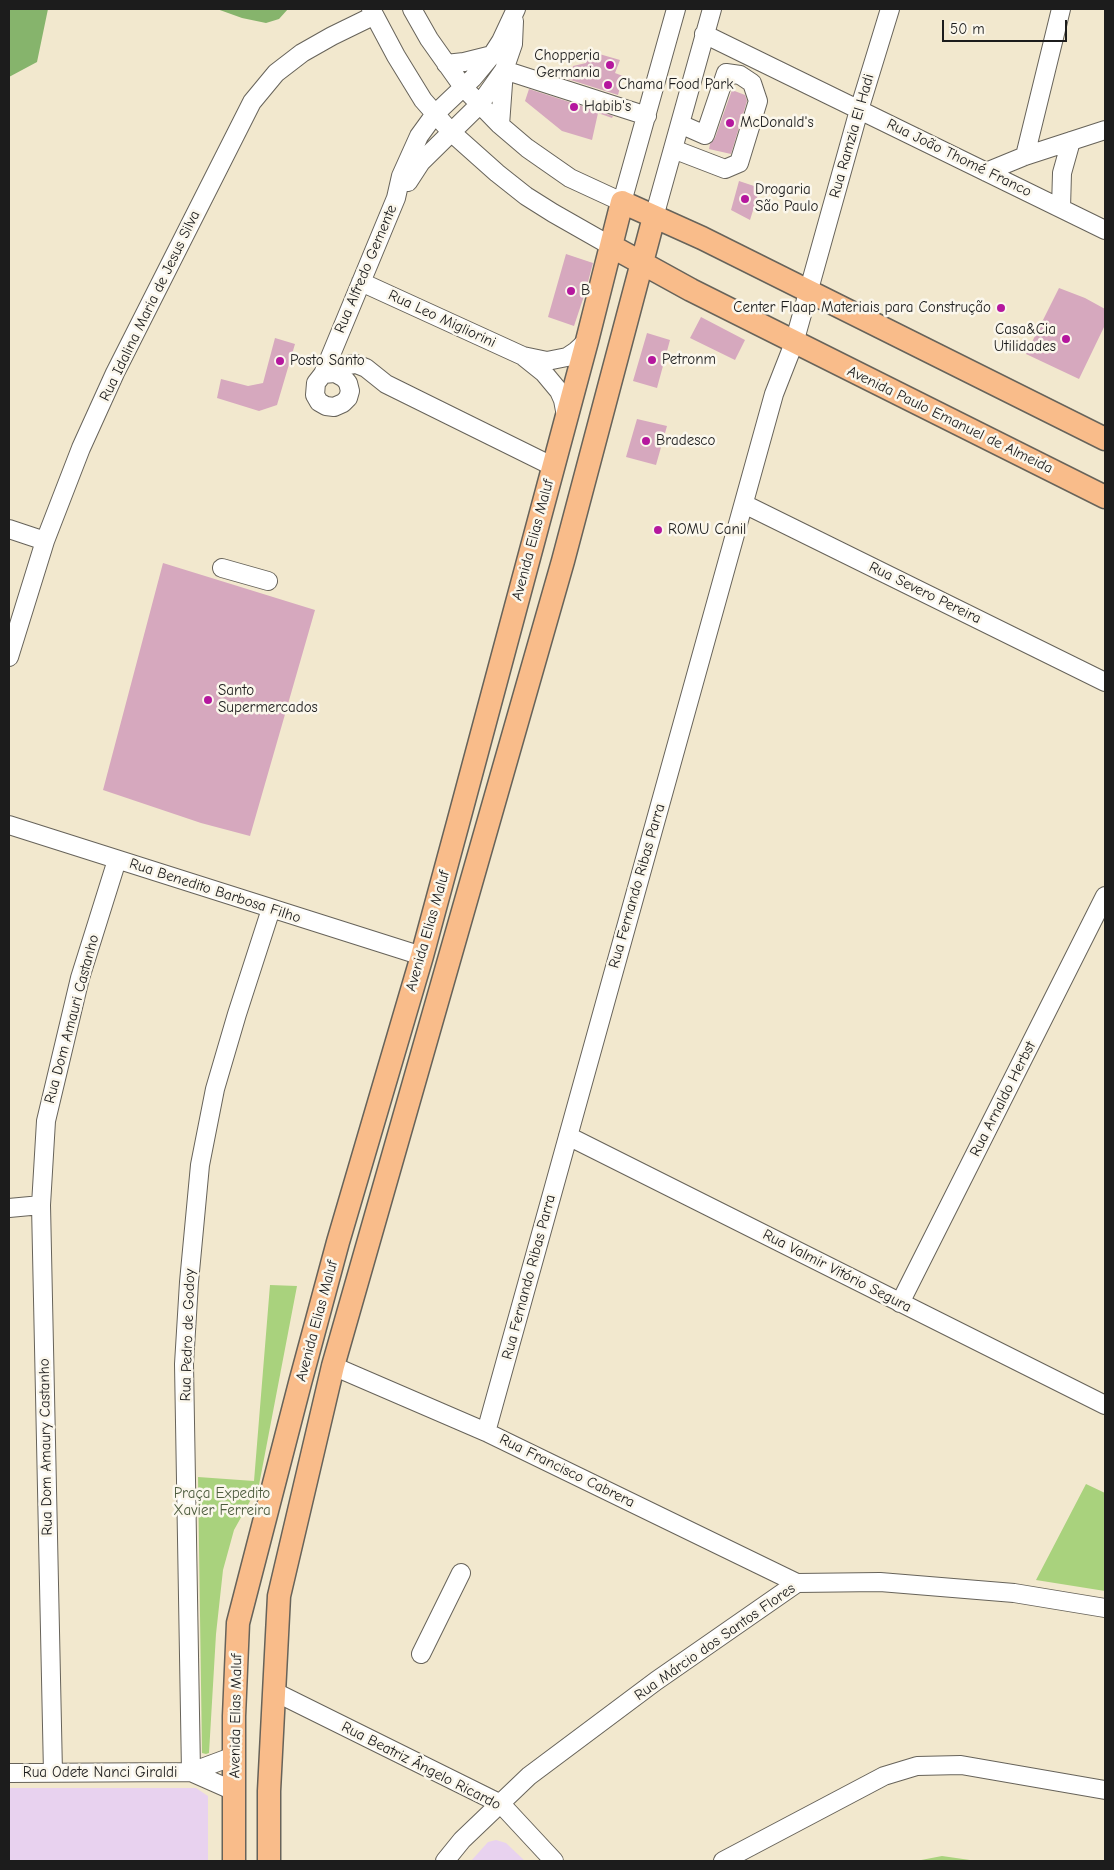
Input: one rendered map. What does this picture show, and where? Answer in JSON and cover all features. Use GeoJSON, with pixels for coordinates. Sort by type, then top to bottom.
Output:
{"type":"FeatureCollection","features":[{"type":"Feature","properties":{"kind":"main road"},"geometry":{"type":"LineString","coordinates":[[622,202],[702,238],[808,293],[1105,439]]}},
{"type":"Feature","properties":{"kind":"main road","name":"Avenida Elias Maluf"},"geometry":{"type":"LineString","coordinates":[[234,1861],[234,1716],[238,1623],[338,1242],[422,956],[587,341],[622,202]]}},
{"type":"Feature","properties":{"kind":"main road","name":"Avenida Elias Maluf"},"geometry":{"type":"LineString","coordinates":[[269,1861],[269,1791],[279,1596],[333,1366],[563,561],[654,217]]}},
{"type":"Feature","properties":{"kind":"main road","name":"Avenida Paulo Emanuel de Almeida"},"geometry":{"type":"LineString","coordinates":[[611,246],[794,343],[1105,497]]}},
{"type":"Feature","properties":{"kind":"main road"},"geometry":{"type":"LineString","coordinates":[[552,466],[567,476],[573,485],[563,561]]}},
{"type":"Feature","properties":{"kind":"main road"},"geometry":{"type":"LineString","coordinates":[[300,1383],[314,1372],[333,1366]]}},
{"type":"Feature","properties":{"kind":"street"},"geometry":{"type":"LineString","coordinates":[[412,9],[446,64],[463,87],[500,125],[527,148],[570,178],[622,202]]}},
{"type":"Feature","properties":{"kind":"street","name":"Avenida Elias Maluf"},"geometry":{"type":"LineString","coordinates":[[622,202],[676,9]]}},
{"type":"Feature","properties":{"kind":"street","name":"Avenida Elias Maluf"},"geometry":{"type":"LineString","coordinates":[[654,217],[712,9]]}},
{"type":"Feature","properties":{"kind":"street","name":"Rua Ramzia El Hadi"},"geometry":{"type":"LineString","coordinates":[[808,293],[859,110],[890,9]]}},
{"type":"Feature","properties":{"kind":"street"},"geometry":{"type":"LineString","coordinates":[[1025,156],[1061,9]]}},
{"type":"Feature","properties":{"kind":"street"},"geometry":{"type":"LineString","coordinates":[[372,12],[423,100],[451,132],[526,196],[553,214],[611,246]]}},
{"type":"Feature","properties":{"kind":"street","name":"Rua Idalina Maria de Jesus Silva"},"geometry":{"type":"LineString","coordinates":[[9,657],[45,541],[81,448],[115,373],[252,102],[276,74],[302,53],[372,12]]}},
{"type":"Feature","properties":{"kind":"street"},"geometry":{"type":"LineString","coordinates":[[500,125],[504,70],[513,44],[515,12]]}},
{"type":"Feature","properties":{"kind":"street","name":"Rua Alfredo Gemente"},"geometry":{"type":"LineString","coordinates":[[515,12],[492,55],[463,87],[434,114],[419,136],[401,176],[396,198],[336,340],[336,376],[386,384],[552,466]]}},
{"type":"Feature","properties":{"kind":"street","name":"Rua João Thomé Franco"},"geometry":{"type":"LineString","coordinates":[[704,34],[1105,230]]}},
{"type":"Feature","properties":{"kind":"street"},"geometry":{"type":"LineString","coordinates":[[446,64],[492,55]]}},
{"type":"Feature","properties":{"kind":"street"},"geometry":{"type":"LineString","coordinates":[[504,70],[647,116]]}},
{"type":"Feature","properties":{"kind":"street","name":"Rua Alfredo Gemente"},"geometry":{"type":"LineString","coordinates":[[396,198],[421,162],[479,105],[504,70]]}},
{"type":"Feature","properties":{"kind":"street"},"geometry":{"type":"LineString","coordinates":[[673,149],[725,169],[739,163],[758,101],[752,83],[740,75],[726,73],[705,135],[680,124]]}},
{"type":"Feature","properties":{"kind":"street"},"geometry":{"type":"LineString","coordinates":[[419,136],[423,100]]}},
{"type":"Feature","properties":{"kind":"street"},"geometry":{"type":"LineString","coordinates":[[986,172],[1025,156],[1105,130]]}},
{"type":"Feature","properties":{"kind":"street"},"geometry":{"type":"LineString","coordinates":[[1061,208],[1062,173],[1072,141]]}},
{"type":"Feature","properties":{"kind":"street"},"geometry":{"type":"LineString","coordinates":[[433,150],[466,146]]}},
{"type":"Feature","properties":{"kind":"street","name":"Rua Leo Migliorini"},"geometry":{"type":"LineString","coordinates":[[361,282],[523,356],[547,361],[566,357],[587,341]]}},
{"type":"Feature","properties":{"kind":"street"},"geometry":{"type":"LineString","coordinates":[[794,343],[808,293]]}},
{"type":"Feature","properties":{"kind":"street","name":"Rua Fernando Ribas Parra"},"geometry":{"type":"LineString","coordinates":[[486,1432],[774,394],[794,343]]}},
{"type":"Feature","properties":{"kind":"street","name":"Rua Leo Migliorini"},"geometry":{"type":"LineString","coordinates":[[523,356],[544,373],[559,391],[566,416]]}},
{"type":"Feature","properties":{"kind":"street","name":"Rua Severo Pereira"},"geometry":{"type":"LineString","coordinates":[[744,504],[1105,682]]}},
{"type":"Feature","properties":{"kind":"street"},"geometry":{"type":"LineString","coordinates":[[9,529],[45,541]]}},
{"type":"Feature","properties":{"kind":"street"},"geometry":{"type":"LineString","coordinates":[[222,568],[268,581]]}},
{"type":"Feature","properties":{"kind":"street","name":"Rua Benedito Barbosa Filho"},"geometry":{"type":"LineString","coordinates":[[9,826],[422,956]]}},
{"type":"Feature","properties":{"kind":"street","name":"Rua Dom Amauri Castanho"},"geometry":{"type":"LineString","coordinates":[[46,1121],[80,978],[118,860]]}},
{"type":"Feature","properties":{"kind":"street","name":"Rua Arnaldo Herbst"},"geometry":{"type":"LineString","coordinates":[[900,1303],[1105,896]]}},
{"type":"Feature","properties":{"kind":"street","name":"Rua Pedro de Godoy"},"geometry":{"type":"LineString","coordinates":[[191,1772],[184,1364],[198,1184],[215,1089],[271,909]]}},
{"type":"Feature","properties":{"kind":"street","name":"Rua Dom Amaury Castanho"},"geometry":{"type":"LineString","coordinates":[[46,1121],[41,1205],[53,1773]]}},
{"type":"Feature","properties":{"kind":"street","name":"Rua Valmir Vitório Segura"},"geometry":{"type":"LineString","coordinates":[[568,1136],[1105,1405]]}},
{"type":"Feature","properties":{"kind":"street"},"geometry":{"type":"LineString","coordinates":[[9,1208],[41,1205]]}},
{"type":"Feature","properties":{"kind":"street","name":"Rua Francisco Cabrera"},"geometry":{"type":"LineString","coordinates":[[333,1366],[486,1432],[798,1583]]}},
{"type":"Feature","properties":{"kind":"street"},"geometry":{"type":"LineString","coordinates":[[421,1654],[461,1573]]}},
{"type":"Feature","properties":{"kind":"street","name":"Rua Márcio dos Santos Flores"},"geometry":{"type":"LineString","coordinates":[[445,1861],[462,1840],[529,1776],[624,1704],[798,1583],[880,1582],[1014,1593],[1105,1608]]}},
{"type":"Feature","properties":{"kind":"street","name":"Rua Beatriz Ângelo Ricardo"},"geometry":{"type":"LineString","coordinates":[[273,1691],[501,1804],[554,1861]]}},
{"type":"Feature","properties":{"kind":"street","name":"Rua Odete Nanci Giraldi"},"geometry":{"type":"LineString","coordinates":[[9,1773],[191,1772],[234,1756]]}},
{"type":"Feature","properties":{"kind":"street"},"geometry":{"type":"LineString","coordinates":[[723,1861],[884,1776],[918,1766],[961,1765],[1105,1790]]}},
{"type":"Feature","properties":{"kind":"street","name":"Rua Odete Nanci Giraldi"},"geometry":{"type":"LineString","coordinates":[[191,1772],[234,1791]]}},
{"type":"Feature","properties":{"kind":"shaded area"},"geometry":{"type":"Polygon","coordinates":[[[9,1788],[196,1788],[208,1796],[208,1861],[9,1861],[9,1788]]]}},
{"type":"Feature","properties":{"kind":"shaded area"},"geometry":{"type":"Polygon","coordinates":[[[496,1840],[506,1843],[525,1861],[471,1861],[488,1842],[496,1840]]]}},
{"type":"Feature","properties":{"kind":"green space"},"geometry":{"type":"Polygon","coordinates":[[[9,9],[48,9],[37,62],[9,77],[9,9]]]}},
{"type":"Feature","properties":{"kind":"green space"},"geometry":{"type":"Polygon","coordinates":[[[217,9],[288,9],[279,19],[266,23],[242,18],[217,9]]]}},
{"type":"Feature","properties":{"kind":"green space","name":"Praça Expedito Xavier Ferreira"},"geometry":{"type":"Polygon","coordinates":[[[270,1285],[297,1286],[259,1485],[234,1530],[223,1570],[216,1634],[209,1753],[206,1754],[202,1753],[198,1477],[254,1481],[270,1285]]]}},
{"type":"Feature","properties":{"kind":"green space"},"geometry":{"type":"Polygon","coordinates":[[[1086,1484],[1105,1493],[1105,1591],[1036,1580],[1086,1484]]]}},
{"type":"Feature","properties":{"kind":"green space"},"geometry":{"type":"Polygon","coordinates":[[[942,1856],[977,1861],[916,1861],[942,1856]]]}},
{"type":"Feature","properties":{"kind":"building"},"geometry":{"type":"Polygon","coordinates":[[[589,51],[620,60],[615,73],[623,76],[618,95],[539,70],[571,79],[573,66],[586,63],[589,51]]]}},
{"type":"Feature","properties":{"kind":"building"},"geometry":{"type":"Polygon","coordinates":[[[529,89],[613,116],[612,118],[598,113],[592,140],[562,131],[525,101],[529,89]]]}},
{"type":"Feature","properties":{"kind":"building","name":"McDonald's"},"geometry":{"type":"Polygon","coordinates":[[[732,90],[745,95],[747,101],[731,154],[709,149],[710,144],[715,138],[732,90]]]}},
{"type":"Feature","properties":{"kind":"building","name":"Drogaria São Paulo"},"geometry":{"type":"Polygon","coordinates":[[[739,181],[760,188],[750,220],[731,210],[739,181]]]}},
{"type":"Feature","properties":{"kind":"building","name":"B"},"geometry":{"type":"Polygon","coordinates":[[[566,254],[593,263],[574,326],[548,317],[566,254]]]}},
{"type":"Feature","properties":{"kind":"building","name":"Casa&Cia Utilidades"},"geometry":{"type":"Polygon","coordinates":[[[1059,288],[1085,298],[1105,309],[1105,325],[1079,379],[1026,354],[1059,288]]]}},
{"type":"Feature","properties":{"kind":"building","name":"Petronm"},"geometry":{"type":"Polygon","coordinates":[[[701,317],[745,340],[735,360],[690,338],[701,317]]]}},
{"type":"Feature","properties":{"kind":"building","name":"Petronm"},"geometry":{"type":"Polygon","coordinates":[[[647,333],[670,340],[657,388],[633,381],[647,333]]]}},
{"type":"Feature","properties":{"kind":"building","name":"Posto Santo"},"geometry":{"type":"Polygon","coordinates":[[[275,338],[295,344],[277,405],[259,411],[217,398],[221,379],[248,386],[263,383],[275,338]]]}},
{"type":"Feature","properties":{"kind":"building","name":"Bradesco"},"geometry":{"type":"Polygon","coordinates":[[[637,419],[667,426],[656,465],[626,457],[637,419]]]}},
{"type":"Feature","properties":{"kind":"building","name":"Santo Supermercados"},"geometry":{"type":"Polygon","coordinates":[[[163,563],[315,610],[250,836],[201,823],[103,790],[163,563]]]}},
{"type":"Feature","properties":{"kind":"place","name":"Chopperia Germania"},"geometry":{"type":"Point","coordinates":[610,65]}},
{"type":"Feature","properties":{"kind":"place","name":"Chama Food Park"},"geometry":{"type":"Point","coordinates":[608,85]}},
{"type":"Feature","properties":{"kind":"place","name":"Habib's"},"geometry":{"type":"Point","coordinates":[574,107]}},
{"type":"Feature","properties":{"kind":"place","name":"McDonald's"},"geometry":{"type":"Point","coordinates":[730,123]}},
{"type":"Feature","properties":{"kind":"place","name":"Drogaria São Paulo"},"geometry":{"type":"Point","coordinates":[745,199]}},
{"type":"Feature","properties":{"kind":"place","name":"B"},"geometry":{"type":"Point","coordinates":[571,291]}},
{"type":"Feature","properties":{"kind":"place","name":"Center Flaap Materiais para Construção"},"geometry":{"type":"Point","coordinates":[1001,308]}},
{"type":"Feature","properties":{"kind":"place","name":"Casa&Cia Utilidades"},"geometry":{"type":"Point","coordinates":[1066,339]}},
{"type":"Feature","properties":{"kind":"place","name":"Petronm"},"geometry":{"type":"Point","coordinates":[652,360]}},
{"type":"Feature","properties":{"kind":"place","name":"Posto Santo"},"geometry":{"type":"Point","coordinates":[280,361]}},
{"type":"Feature","properties":{"kind":"place","name":"Bradesco"},"geometry":{"type":"Point","coordinates":[646,441]}},
{"type":"Feature","properties":{"kind":"place","name":"ROMU Canil"},"geometry":{"type":"Point","coordinates":[658,530]}},
{"type":"Feature","properties":{"kind":"place","name":"Santo Supermercados"},"geometry":{"type":"Point","coordinates":[208,700]}}]}
